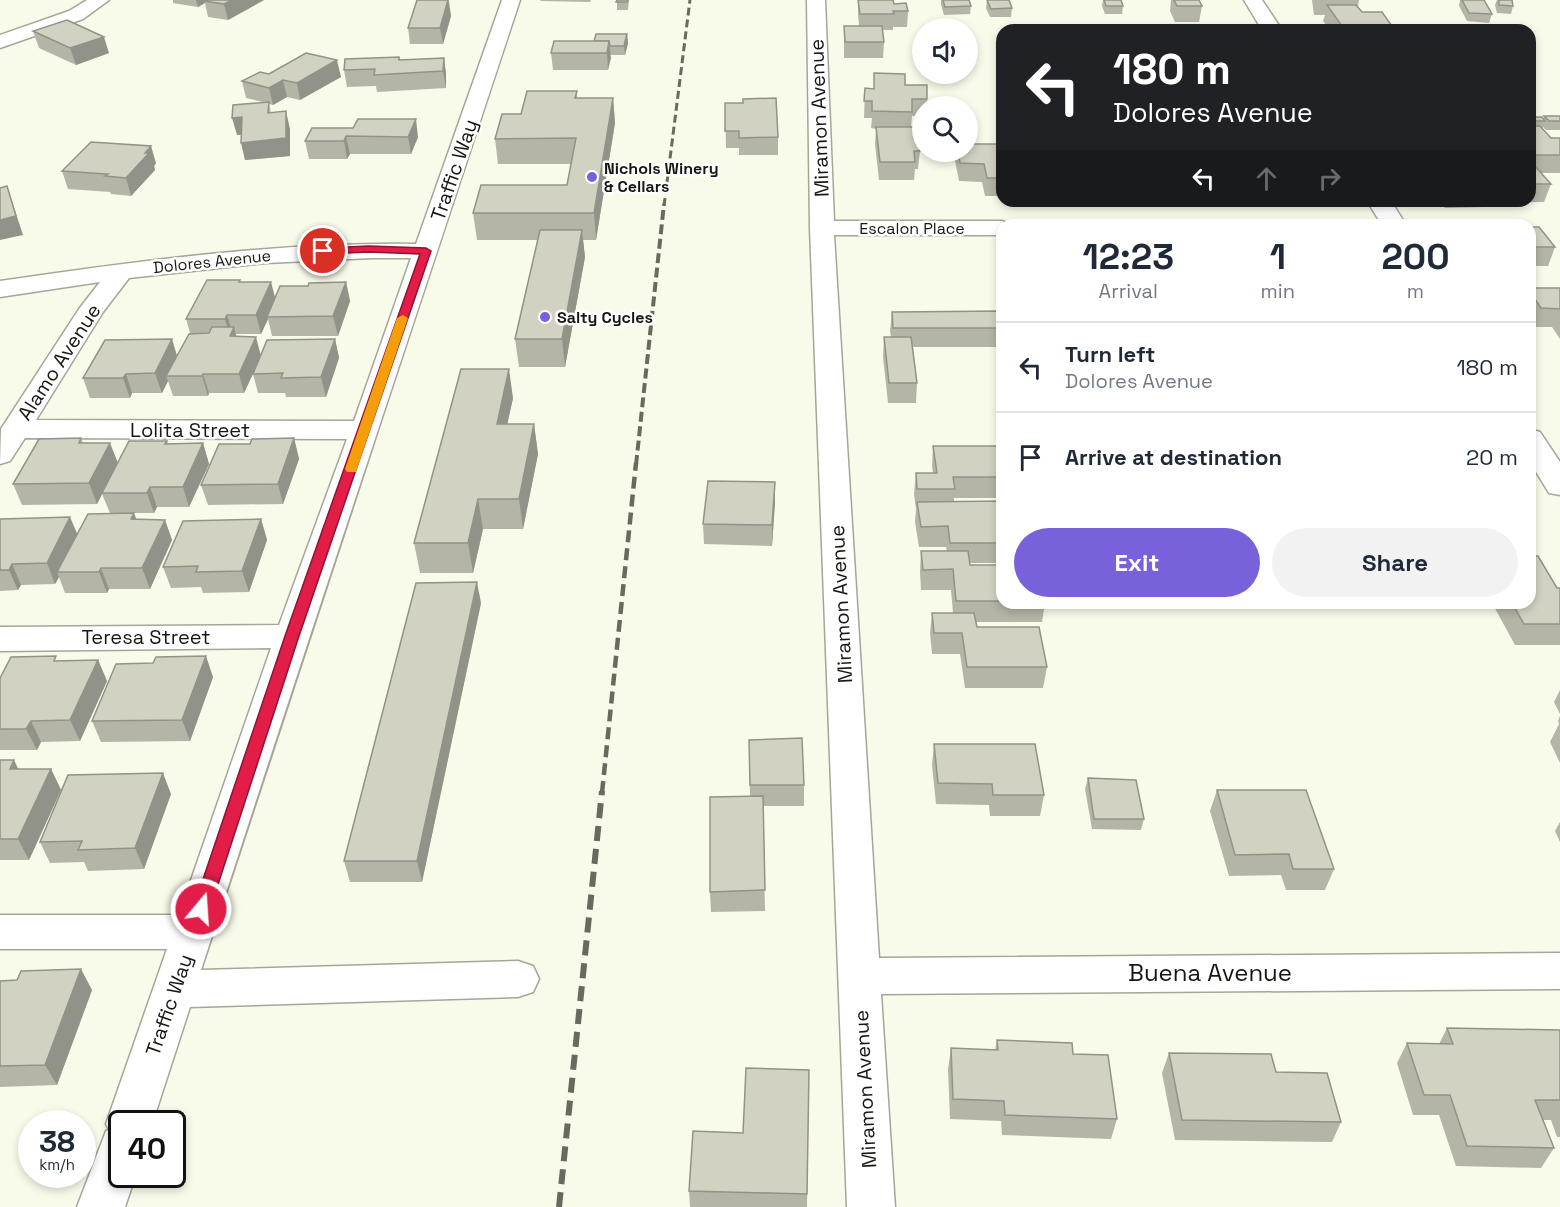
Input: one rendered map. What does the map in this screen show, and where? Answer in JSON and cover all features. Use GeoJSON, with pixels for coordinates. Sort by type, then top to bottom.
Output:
{"type":"FeatureCollection","features":[{"type":"Feature","properties":{"kind":"street"},"geometry":{"type":"LineString","coordinates":[[0,42],[76,15],[100,0]]}},
{"type":"Feature","properties":{"kind":"street","name":"Traffic Way"},"geometry":{"type":"LineString","coordinates":[[134,1110],[292,636],[365,430],[511,0]]}},
{"type":"Feature","properties":{"kind":"street","name":"Miramon Avenue"},"geometry":{"type":"LineString","coordinates":[[816,0],[822,228],[871,1207]]}},
{"type":"Feature","properties":{"kind":"street"},"geometry":{"type":"LineString","coordinates":[[1253,0],[1268,24]]}},
{"type":"Feature","properties":{"kind":"street","name":"Escalon Place"},"geometry":{"type":"LineString","coordinates":[[822,228],[996,228]]}},
{"type":"Feature","properties":{"kind":"street","name":"Dolores Avenue"},"geometry":{"type":"LineString","coordinates":[[0,289],[121,271],[277,254],[369,249],[426,251]]}},
{"type":"Feature","properties":{"kind":"street","name":"Alamo Avenue"},"geometry":{"type":"LineString","coordinates":[[0,455],[92,309],[121,271]]}},
{"type":"Feature","properties":{"kind":"street","name":"Lolita Street"},"geometry":{"type":"LineString","coordinates":[[15,429],[365,430]]}},
{"type":"Feature","properties":{"kind":"street"},"geometry":{"type":"LineString","coordinates":[[1536,448],[1560,486]]}},
{"type":"Feature","properties":{"kind":"street","name":"Teresa Street"},"geometry":{"type":"LineString","coordinates":[[0,639],[292,636]]}},
{"type":"Feature","properties":{"kind":"street"},"geometry":{"type":"LineString","coordinates":[[0,932],[194,932]]}},
{"type":"Feature","properties":{"kind":"street","name":"Buena Avenue"},"geometry":{"type":"LineString","coordinates":[[860,976],[1560,970]]}},
{"type":"Feature","properties":{"kind":"street"},"geometry":{"type":"LineString","coordinates":[[174,989],[518,979]]}},
{"type":"Feature","properties":{"kind":"street"},"geometry":{"type":"LineString","coordinates":[[101,1207],[108,1187]]}},
{"type":"Feature","properties":{"kind":"building"},"geometry":{"type":"Polygon","coordinates":[[[232,0],[224,4],[204,1],[232,0]]]}},
{"type":"Feature","properties":{"kind":"building"},"geometry":{"type":"Polygon","coordinates":[[[417,0],[448,0],[440,28],[408,28],[417,0]]]}},
{"type":"Feature","properties":{"kind":"building"},"geometry":{"type":"Polygon","coordinates":[[[858,0],[893,0],[894,4],[906,3],[908,11],[893,11],[894,14],[860,14],[858,0]]]}},
{"type":"Feature","properties":{"kind":"building"},"geometry":{"type":"Polygon","coordinates":[[[943,0],[969,0],[971,6],[945,7],[943,0]]]}},
{"type":"Feature","properties":{"kind":"building"},"geometry":{"type":"Polygon","coordinates":[[[987,0],[1009,0],[1012,8],[991,9],[987,0]]]}},
{"type":"Feature","properties":{"kind":"building"},"geometry":{"type":"Polygon","coordinates":[[[1104,0],[1121,0],[1123,6],[1106,6],[1104,0]]]}},
{"type":"Feature","properties":{"kind":"building"},"geometry":{"type":"Polygon","coordinates":[[[1174,0],[1199,0],[1202,6],[1177,6],[1174,0]]]}},
{"type":"Feature","properties":{"kind":"building"},"geometry":{"type":"Polygon","coordinates":[[[1462,0],[1484,0],[1492,14],[1469,13],[1462,0]]]}},
{"type":"Feature","properties":{"kind":"building"},"geometry":{"type":"Polygon","coordinates":[[[1499,0],[1512,0],[1513,6],[1499,5],[1499,0]]]}},
{"type":"Feature","properties":{"kind":"building"},"geometry":{"type":"Polygon","coordinates":[[[1327,5],[1356,5],[1362,12],[1382,12],[1390,24],[1340,24],[1327,5]]]}},
{"type":"Feature","properties":{"kind":"building"},"geometry":{"type":"Polygon","coordinates":[[[67,20],[104,37],[70,48],[33,31],[67,20]]]}},
{"type":"Feature","properties":{"kind":"building"},"geometry":{"type":"Polygon","coordinates":[[[844,26],[882,26],[884,42],[845,42],[844,26]]]}},
{"type":"Feature","properties":{"kind":"building"},"geometry":{"type":"Polygon","coordinates":[[[596,34],[627,34],[624,46],[610,46],[609,41],[594,41],[596,34]]]}},
{"type":"Feature","properties":{"kind":"building"},"geometry":{"type":"Polygon","coordinates":[[[554,41],[609,41],[607,53],[551,53],[554,41]]]}},
{"type":"Feature","properties":{"kind":"building"},"geometry":{"type":"Polygon","coordinates":[[[306,53],[337,60],[297,83],[283,80],[269,88],[242,81],[260,72],[269,74],[306,53]]]}},
{"type":"Feature","properties":{"kind":"building"},"geometry":{"type":"Polygon","coordinates":[[[399,57],[399,60],[444,58],[443,71],[374,75],[375,69],[344,70],[345,59],[399,57]]]}},
{"type":"Feature","properties":{"kind":"building"},"geometry":{"type":"Polygon","coordinates":[[[874,73],[905,74],[905,85],[927,85],[927,96],[912,96],[912,112],[872,111],[872,101],[864,101],[865,88],[874,89],[874,73]]]}},
{"type":"Feature","properties":{"kind":"building"},"geometry":{"type":"Polygon","coordinates":[[[527,91],[577,91],[575,98],[613,98],[594,213],[473,213],[481,185],[567,185],[576,138],[495,139],[502,114],[521,114],[527,91]]]}},
{"type":"Feature","properties":{"kind":"building"},"geometry":{"type":"Polygon","coordinates":[[[776,98],[778,137],[739,138],[739,131],[725,131],[725,103],[743,103],[743,99],[776,98]]]}},
{"type":"Feature","properties":{"kind":"building"},"geometry":{"type":"Polygon","coordinates":[[[269,102],[268,113],[286,111],[286,138],[241,143],[242,117],[232,118],[233,105],[269,102]]]}},
{"type":"Feature","properties":{"kind":"building"},"geometry":{"type":"Polygon","coordinates":[[[1544,116],[1560,116],[1560,121],[1549,121],[1544,116]]]}},
{"type":"Feature","properties":{"kind":"building"},"geometry":{"type":"Polygon","coordinates":[[[1536,117],[1542,117],[1545,121],[1536,121],[1536,117]]]}},
{"type":"Feature","properties":{"kind":"building"},"geometry":{"type":"Polygon","coordinates":[[[358,119],[416,119],[408,137],[346,136],[344,141],[305,141],[312,128],[353,128],[358,119]]]}},
{"type":"Feature","properties":{"kind":"building"},"geometry":{"type":"Polygon","coordinates":[[[1536,126],[1540,126],[1551,138],[1560,138],[1560,155],[1536,155],[1536,126]]]}},
{"type":"Feature","properties":{"kind":"building"},"geometry":{"type":"Polygon","coordinates":[[[876,127],[912,127],[912,162],[880,162],[876,127]]]}},
{"type":"Feature","properties":{"kind":"building"},"geometry":{"type":"Polygon","coordinates":[[[91,142],[151,146],[145,153],[149,153],[126,178],[105,176],[108,174],[62,171],[91,142]]]}},
{"type":"Feature","properties":{"kind":"building"},"geometry":{"type":"Polygon","coordinates":[[[978,144],[996,144],[996,178],[987,178],[984,164],[960,163],[978,162],[978,144]]]}},
{"type":"Feature","properties":{"kind":"building"},"geometry":{"type":"Polygon","coordinates":[[[1536,167],[1551,184],[1536,184],[1536,167]]]}},
{"type":"Feature","properties":{"kind":"building"},"geometry":{"type":"Polygon","coordinates":[[[7,186],[16,216],[0,220],[0,188],[7,186]]]}},
{"type":"Feature","properties":{"kind":"building"},"geometry":{"type":"Polygon","coordinates":[[[1536,227],[1539,227],[1555,247],[1536,247],[1536,227]]]}},
{"type":"Feature","properties":{"kind":"building"},"geometry":{"type":"Polygon","coordinates":[[[540,230],[582,230],[562,339],[515,339],[540,230]]]}},
{"type":"Feature","properties":{"kind":"building"},"geometry":{"type":"Polygon","coordinates":[[[207,280],[271,282],[256,315],[227,315],[225,319],[186,319],[207,280]]]}},
{"type":"Feature","properties":{"kind":"building"},"geometry":{"type":"Polygon","coordinates":[[[346,282],[333,316],[267,317],[280,286],[346,282]]]}},
{"type":"Feature","properties":{"kind":"building"},"geometry":{"type":"Polygon","coordinates":[[[1536,288],[1560,288],[1560,309],[1541,308],[1536,301],[1536,288]]]}},
{"type":"Feature","properties":{"kind":"building"},"geometry":{"type":"Polygon","coordinates":[[[996,311],[996,328],[893,328],[892,312],[996,311]]]}},
{"type":"Feature","properties":{"kind":"building"},"geometry":{"type":"Polygon","coordinates":[[[212,327],[234,327],[230,336],[256,337],[239,374],[166,376],[189,334],[209,333],[212,327]]]}},
{"type":"Feature","properties":{"kind":"building"},"geometry":{"type":"Polygon","coordinates":[[[884,337],[911,337],[917,383],[889,383],[884,337]]]}},
{"type":"Feature","properties":{"kind":"building"},"geometry":{"type":"Polygon","coordinates":[[[172,339],[155,373],[126,374],[123,378],[83,378],[105,340],[172,339]]]}},
{"type":"Feature","properties":{"kind":"building"},"geometry":{"type":"Polygon","coordinates":[[[335,339],[321,377],[281,378],[283,373],[253,374],[267,340],[335,339]]]}},
{"type":"Feature","properties":{"kind":"building"},"geometry":{"type":"Polygon","coordinates":[[[461,369],[509,369],[497,424],[534,424],[519,499],[478,499],[468,543],[414,543],[461,369]]]}},
{"type":"Feature","properties":{"kind":"building"},"geometry":{"type":"Polygon","coordinates":[[[81,438],[79,443],[110,443],[89,483],[13,484],[39,439],[81,438]]]}},
{"type":"Feature","properties":{"kind":"building"},"geometry":{"type":"Polygon","coordinates":[[[294,438],[278,484],[201,485],[219,444],[250,444],[252,439],[294,438]]]}},
{"type":"Feature","properties":{"kind":"building"},"geometry":{"type":"Polygon","coordinates":[[[129,441],[167,441],[165,444],[203,443],[183,487],[150,487],[147,493],[102,493],[129,441]]]}},
{"type":"Feature","properties":{"kind":"building"},"geometry":{"type":"Polygon","coordinates":[[[933,446],[996,446],[996,477],[953,477],[955,489],[917,489],[916,473],[937,473],[933,446]]]}},
{"type":"Feature","properties":{"kind":"building"},"geometry":{"type":"Polygon","coordinates":[[[708,481],[775,482],[772,525],[703,524],[708,481]]]}},
{"type":"Feature","properties":{"kind":"building"},"geometry":{"type":"Polygon","coordinates":[[[996,501],[996,543],[950,543],[948,526],[921,527],[917,502],[996,501]]]}},
{"type":"Feature","properties":{"kind":"building"},"geometry":{"type":"Polygon","coordinates":[[[134,513],[131,519],[165,520],[142,568],[101,568],[99,572],[57,572],[88,514],[134,513]]]}},
{"type":"Feature","properties":{"kind":"building"},"geometry":{"type":"Polygon","coordinates":[[[70,517],[47,563],[12,564],[9,570],[0,570],[0,519],[70,517]]]}},
{"type":"Feature","properties":{"kind":"building"},"geometry":{"type":"Polygon","coordinates":[[[261,519],[242,571],[196,572],[198,566],[163,567],[183,521],[261,519]]]}},
{"type":"Feature","properties":{"kind":"building"},"geometry":{"type":"Polygon","coordinates":[[[921,551],[968,551],[970,565],[996,565],[996,601],[956,601],[953,569],[923,570],[921,551]]]}},
{"type":"Feature","properties":{"kind":"building"},"geometry":{"type":"Polygon","coordinates":[[[1536,556],[1538,556],[1557,588],[1560,588],[1560,624],[1524,624],[1515,609],[1536,609],[1536,556]]]}},
{"type":"Feature","properties":{"kind":"building"},"geometry":{"type":"Polygon","coordinates":[[[477,582],[417,861],[344,861],[416,583],[477,582]]]}},
{"type":"Feature","properties":{"kind":"building"},"geometry":{"type":"Polygon","coordinates":[[[932,613],[974,613],[977,627],[1039,627],[1047,667],[967,667],[962,633],[934,633],[932,613]]]}},
{"type":"Feature","properties":{"kind":"building"},"geometry":{"type":"Polygon","coordinates":[[[56,656],[54,661],[98,660],[70,720],[31,721],[26,729],[0,729],[0,678],[11,657],[56,656]]]}},
{"type":"Feature","properties":{"kind":"building"},"geometry":{"type":"Polygon","coordinates":[[[206,656],[182,720],[92,721],[116,664],[153,663],[156,657],[206,656]]]}},
{"type":"Feature","properties":{"kind":"building"},"geometry":{"type":"Polygon","coordinates":[[[802,738],[804,785],[750,785],[749,740],[802,738]]]}},
{"type":"Feature","properties":{"kind":"building"},"geometry":{"type":"Polygon","coordinates":[[[934,744],[1035,744],[1044,795],[993,795],[992,784],[938,783],[934,744]]]}},
{"type":"Feature","properties":{"kind":"building"},"geometry":{"type":"Polygon","coordinates":[[[0,760],[14,760],[10,769],[51,769],[18,839],[0,839],[0,760]]]}},
{"type":"Feature","properties":{"kind":"building"},"geometry":{"type":"Polygon","coordinates":[[[163,773],[135,848],[78,850],[82,841],[40,842],[68,775],[163,773]]]}},
{"type":"Feature","properties":{"kind":"building"},"geometry":{"type":"Polygon","coordinates":[[[1088,778],[1136,780],[1144,819],[1094,819],[1088,778]]]}},
{"type":"Feature","properties":{"kind":"building"},"geometry":{"type":"Polygon","coordinates":[[[1217,790],[1306,790],[1334,869],[1293,869],[1289,854],[1235,855],[1217,790]]]}},
{"type":"Feature","properties":{"kind":"building"},"geometry":{"type":"Polygon","coordinates":[[[763,796],[765,890],[710,892],[710,797],[763,796]]]}},
{"type":"Feature","properties":{"kind":"building"},"geometry":{"type":"Polygon","coordinates":[[[81,969],[45,1065],[0,1066],[0,981],[17,980],[21,971],[81,969]]]}},
{"type":"Feature","properties":{"kind":"building"},"geometry":{"type":"Polygon","coordinates":[[[1447,1028],[1560,1030],[1560,1100],[1535,1100],[1554,1148],[1467,1146],[1450,1095],[1424,1095],[1407,1043],[1453,1044],[1447,1028]]]}},
{"type":"Feature","properties":{"kind":"building"},"geometry":{"type":"Polygon","coordinates":[[[997,1040],[1072,1043],[1073,1054],[1108,1055],[1117,1119],[1005,1115],[1004,1101],[953,1099],[951,1048],[998,1050],[997,1040]]]}},
{"type":"Feature","properties":{"kind":"building"},"geometry":{"type":"Polygon","coordinates":[[[1169,1053],[1271,1054],[1276,1072],[1327,1073],[1341,1122],[1182,1120],[1169,1053]]]}},
{"type":"Feature","properties":{"kind":"building"},"geometry":{"type":"Polygon","coordinates":[[[746,1068],[809,1070],[807,1194],[689,1191],[693,1131],[743,1133],[746,1068]]]}},
{"type":"Feature","properties":{"kind":"railway"},"geometry":{"type":"LineString","coordinates":[[664,206],[690,0]]}},
{"type":"Feature","properties":{"kind":"railway"},"geometry":{"type":"LineString","coordinates":[[636,465],[664,204]]}},
{"type":"Feature","properties":{"kind":"railway"},"geometry":{"type":"LineString","coordinates":[[602,793],[636,463]]}},
{"type":"Feature","properties":{"kind":"railway"},"geometry":{"type":"LineString","coordinates":[[559,1207],[602,791]]}},
{"type":"Feature","properties":{"kind":"slow traffic"},"geometry":{"type":"LineString","coordinates":[[351,469],[403,318]]}},
{"type":"Feature","properties":{"kind":"place","name":"Nichols Winery & Cellars"},"geometry":{"type":"Point","coordinates":[592,177]}},
{"type":"Feature","properties":{"kind":"place","name":"Salty Cycles"},"geometry":{"type":"Point","coordinates":[545,317]}},
{"type":"Feature","properties":{"kind":"route"},"geometry":{"type":"LineString","coordinates":[[201,909],[292,636],[426,251],[369,249],[323,251]]}}]}
